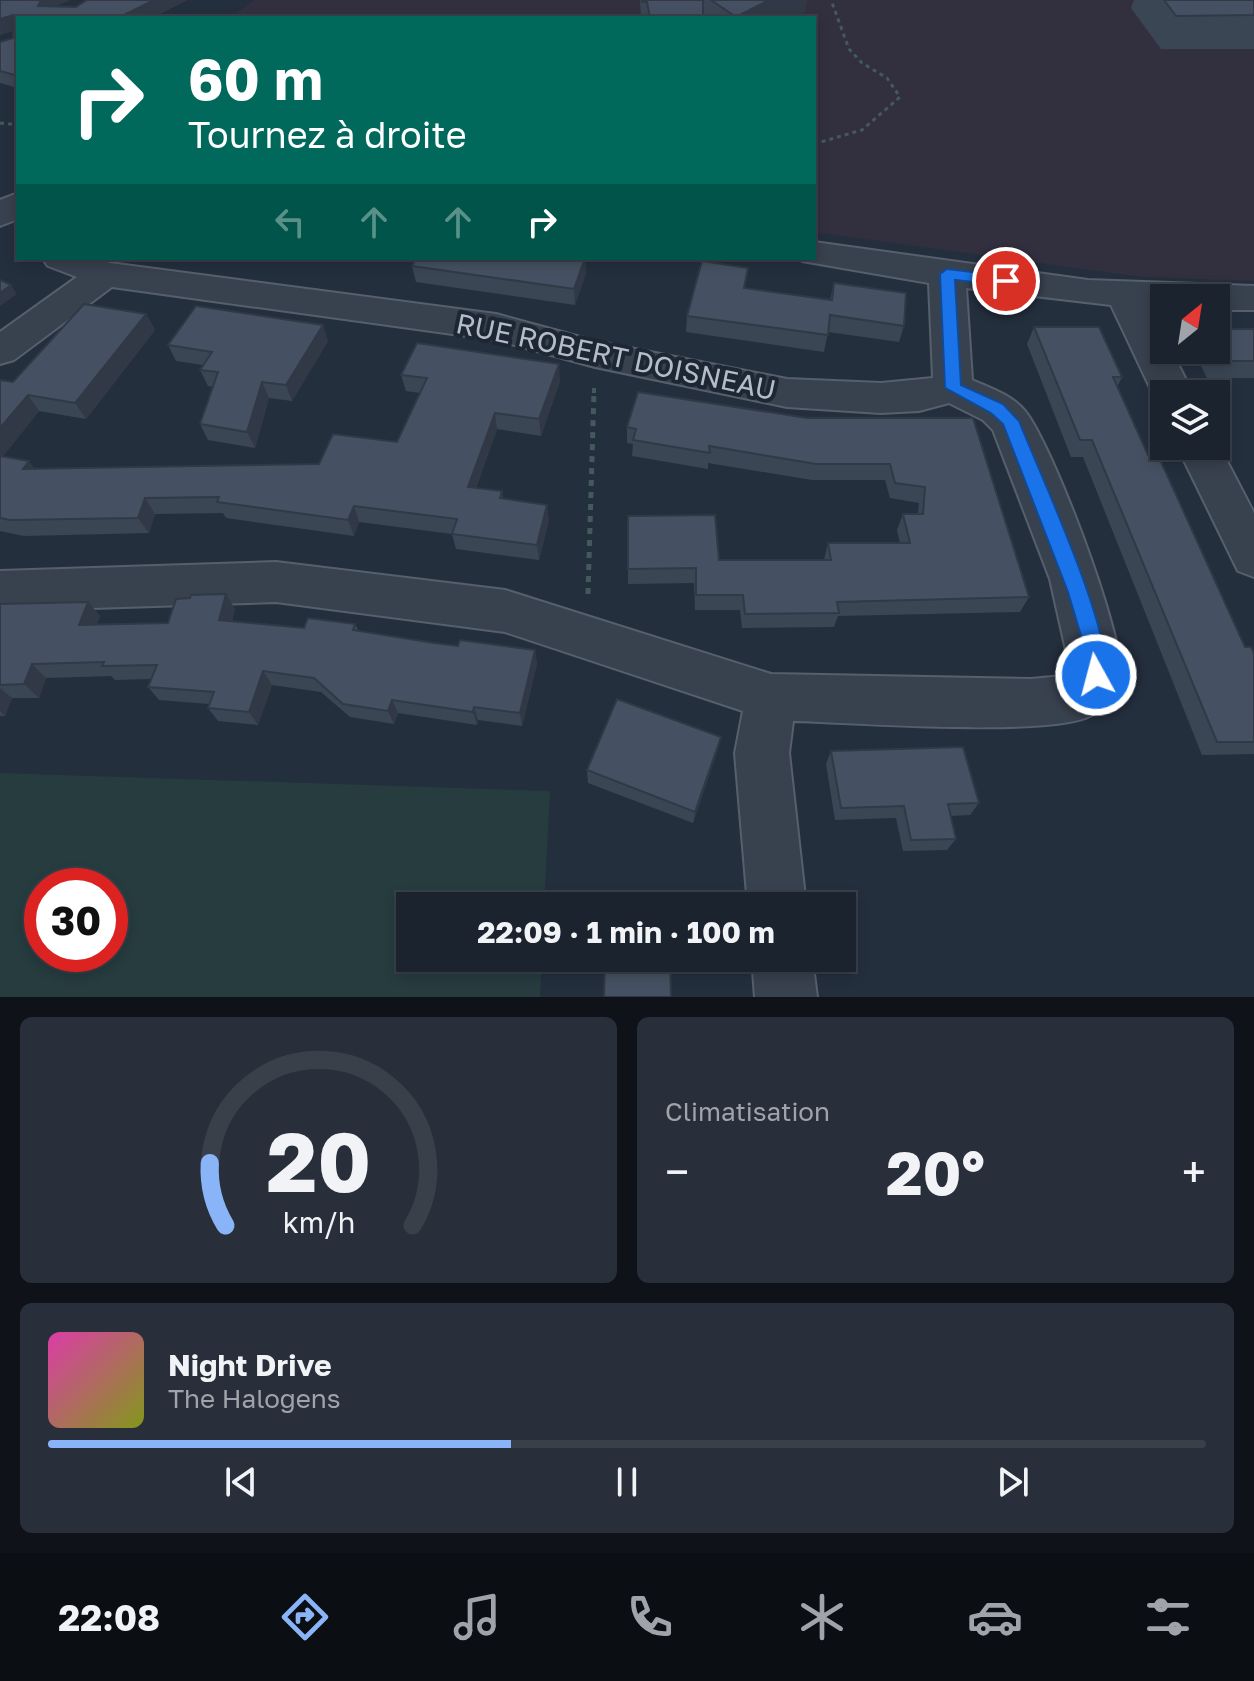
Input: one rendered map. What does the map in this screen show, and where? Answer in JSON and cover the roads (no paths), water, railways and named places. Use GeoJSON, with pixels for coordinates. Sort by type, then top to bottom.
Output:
{"type":"FeatureCollection","features":[{"type":"Feature","properties":{"kind":"street"},"geometry":{"type":"LineString","coordinates":[[816,253],[947,274],[1124,295],[1254,298]]}},
{"type":"Feature","properties":{"kind":"street","name":"RUE ROBERT DOISNEAU"},"geometry":{"type":"LineString","coordinates":[[66,260],[105,274],[496,327],[595,354],[787,393],[881,398],[919,396],[953,388]]}},
{"type":"Feature","properties":{"kind":"street"},"geometry":{"type":"LineString","coordinates":[[0,351],[105,274]]}},
{"type":"Feature","properties":{"kind":"street"},"geometry":{"type":"LineString","coordinates":[[0,591],[276,582],[505,611],[771,697],[1031,703],[1076,698],[1096,675],[1092,639],[1078,592],[1010,421],[997,409],[953,388],[947,274]]}},
{"type":"Feature","properties":{"kind":"street"},"geometry":{"type":"LineString","coordinates":[[1124,295],[1166,380]]}},
{"type":"Feature","properties":{"kind":"street"},"geometry":{"type":"LineString","coordinates":[[1205,460],[1254,558]]}},
{"type":"Feature","properties":{"kind":"street"},"geometry":{"type":"LineString","coordinates":[[771,697],[762,753],[776,892]]}},
{"type":"Feature","properties":{"kind":"street"},"geometry":{"type":"LineString","coordinates":[[783,972],[786,997]]}}]}
